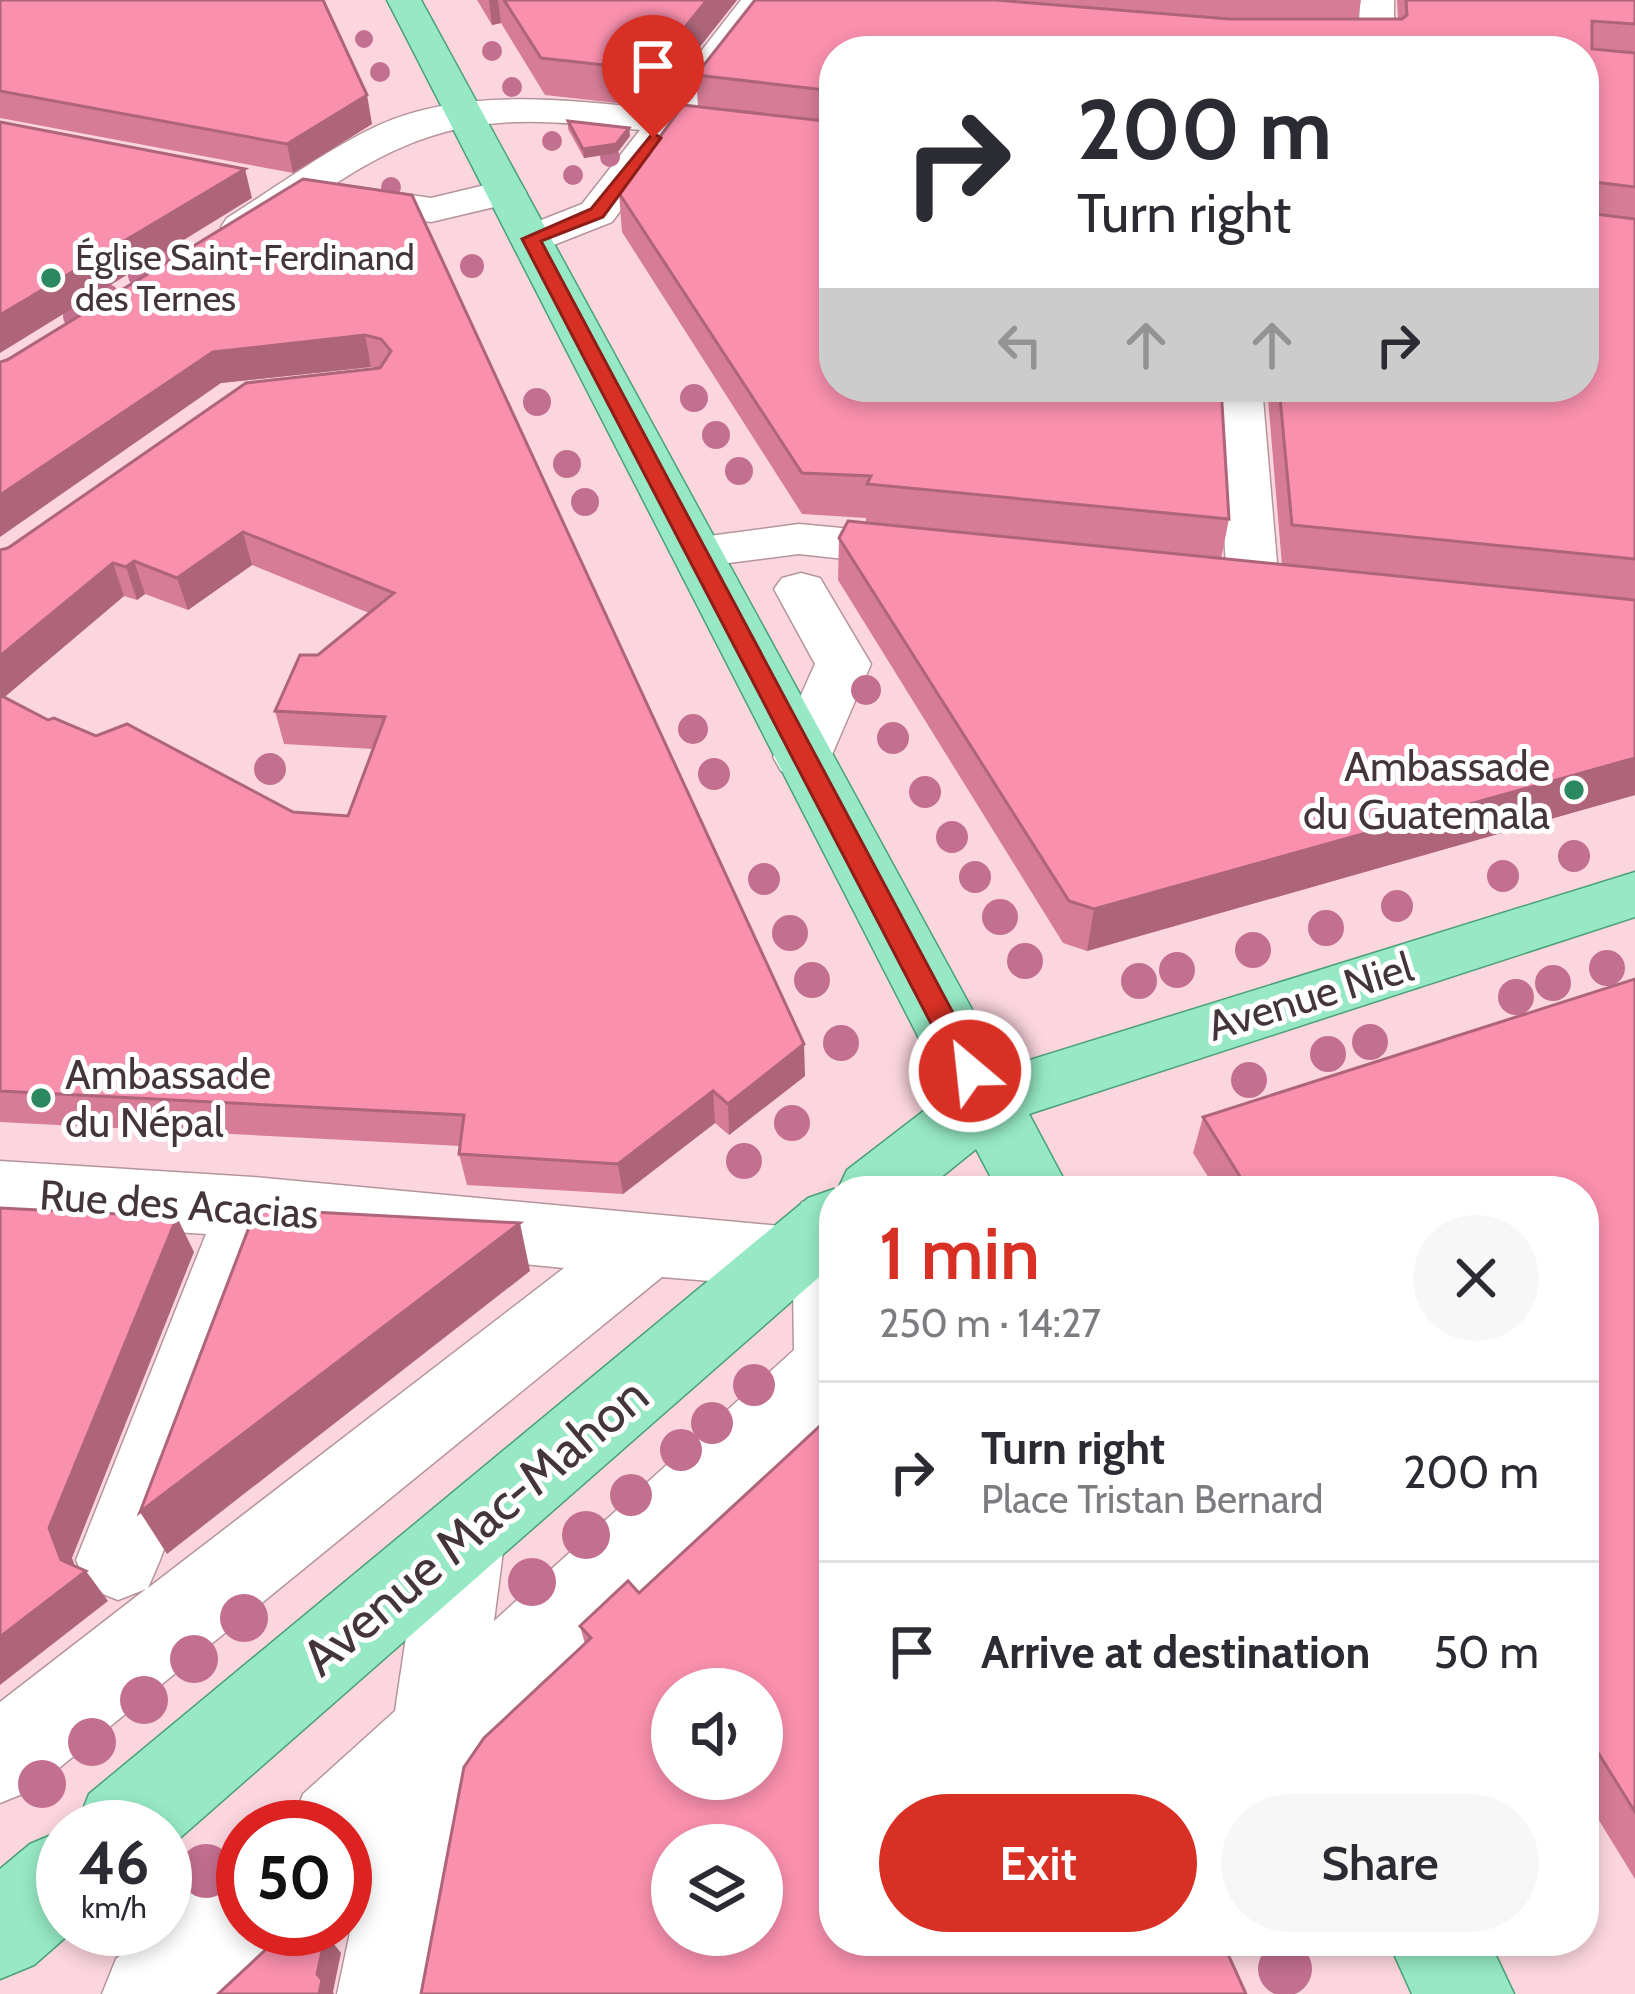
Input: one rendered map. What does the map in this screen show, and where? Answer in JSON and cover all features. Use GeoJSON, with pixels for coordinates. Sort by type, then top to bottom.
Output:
{"type":"FeatureCollection","features":[{"type":"Feature","properties":{"kind":"main road"},"geometry":{"type":"LineString","coordinates":[[404,0],[1026,1176]]}},
{"type":"Feature","properties":{"kind":"main road","name":"Avenue Niel"},"geometry":{"type":"LineString","coordinates":[[986,1101],[1635,894]]}},
{"type":"Feature","properties":{"kind":"main road","name":"Avenue Mac-Mahon"},"geometry":{"type":"LineString","coordinates":[[891,1176],[986,1101]]}},
{"type":"Feature","properties":{"kind":"main road","name":"Avenue Mac-Mahon"},"geometry":{"type":"LineString","coordinates":[[154,1800],[819,1233]]}},
{"type":"Feature","properties":{"kind":"main road"},"geometry":{"type":"LineString","coordinates":[[0,1931],[36,1900]]}},
{"type":"Feature","properties":{"kind":"main road"},"geometry":{"type":"LineString","coordinates":[[1444,1956],[1465,1994]]}},
{"type":"Feature","properties":{"kind":"street"},"geometry":{"type":"LineString","coordinates":[[1376,36],[1377,0]]}},
{"type":"Feature","properties":{"kind":"street"},"geometry":{"type":"LineString","coordinates":[[531,239],[597,213],[768,1]]}},
{"type":"Feature","properties":{"kind":"street"},"geometry":{"type":"LineString","coordinates":[[199,254],[400,129],[466,116],[533,109],[819,143]]}},
{"type":"Feature","properties":{"kind":"street"},"geometry":{"type":"LineString","coordinates":[[247,180],[430,210],[506,192]]}},
{"type":"Feature","properties":{"kind":"street"},"geometry":{"type":"LineString","coordinates":[[1240,402],[1254,586]]}},
{"type":"Feature","properties":{"kind":"street"},"geometry":{"type":"LineString","coordinates":[[698,550],[799,539],[980,558]]}},
{"type":"Feature","properties":{"kind":"street"},"geometry":{"type":"LineString","coordinates":[[801,589],[843,664],[802,758]]}},
{"type":"Feature","properties":{"kind":"street","name":"Rue des Acacias"},"geometry":{"type":"LineString","coordinates":[[0,1191],[253,1207],[648,1245],[819,1224]]}},
{"type":"Feature","properties":{"kind":"street"},"geometry":{"type":"LineString","coordinates":[[118,1560],[253,1207]]}},
{"type":"Feature","properties":{"kind":"street"},"geometry":{"type":"LineString","coordinates":[[0,1758],[648,1245]]}},
{"type":"Feature","properties":{"kind":"street"},"geometry":{"type":"LineString","coordinates":[[366,1800],[819,1376]]}},
{"type":"Feature","properties":{"kind":"street"},"geometry":{"type":"LineString","coordinates":[[386,1994],[436,1737],[463,1536]]}},
{"type":"Feature","properties":{"kind":"street"},"geometry":{"type":"LineString","coordinates":[[151,1994],[216,1935]]}},
{"type":"Feature","properties":{"kind":"building"},"geometry":{"type":"Polygon","coordinates":[[[0,0],[323,0],[367,95],[287,144],[0,91],[0,0]]]}},
{"type":"Feature","properties":{"kind":"building"},"geometry":{"type":"Polygon","coordinates":[[[504,0],[707,0],[650,70],[541,58],[504,0]]]}},
{"type":"Feature","properties":{"kind":"building"},"geometry":{"type":"Polygon","coordinates":[[[755,0],[995,0],[1229,19],[1402,19],[1407,15],[1406,0],[1635,0],[1635,24],[1592,21],[1592,36],[819,36],[819,89],[696,75],[755,0]]]}},
{"type":"Feature","properties":{"kind":"building"},"geometry":{"type":"Polygon","coordinates":[[[1599,50],[1635,53],[1635,187],[1599,183],[1599,50]]]}},
{"type":"Feature","properties":{"kind":"building"},"geometry":{"type":"Polygon","coordinates":[[[683,105],[819,120],[819,402],[1222,402],[1229,519],[867,484],[871,476],[802,473],[619,193],[683,105]]]}},
{"type":"Feature","properties":{"kind":"building"},"geometry":{"type":"Polygon","coordinates":[[[568,121],[629,128],[616,144],[583,149],[568,121]]]}},
{"type":"Feature","properties":{"kind":"building"},"geometry":{"type":"Polygon","coordinates":[[[0,122],[245,169],[0,315],[0,122]]]}},
{"type":"Feature","properties":{"kind":"building"},"geometry":{"type":"Polygon","coordinates":[[[303,179],[412,195],[804,1044],[728,1104],[713,1091],[618,1164],[459,1154],[464,1115],[0,1091],[0,695],[48,720],[54,718],[96,736],[127,724],[293,812],[348,816],[385,717],[275,711],[300,655],[318,655],[394,593],[243,532],[177,578],[134,561],[126,567],[113,563],[0,656],[0,550],[246,383],[380,368],[391,351],[381,339],[365,335],[213,352],[0,495],[0,362],[303,179]]]}},
{"type":"Feature","properties":{"kind":"building"},"geometry":{"type":"Polygon","coordinates":[[[1599,215],[1635,219],[1635,559],[1292,525],[1280,402],[1599,402],[1599,215]]]}},
{"type":"Feature","properties":{"kind":"building"},"geometry":{"type":"Polygon","coordinates":[[[848,521],[1635,600],[1635,758],[1094,909],[1069,901],[839,538],[848,521]]]}},
{"type":"Feature","properties":{"kind":"building"},"geometry":{"type":"Polygon","coordinates":[[[1635,979],[1635,1812],[1599,1754],[1599,1176],[1240,1176],[1203,1117],[1635,979]]]}},
{"type":"Feature","properties":{"kind":"building"},"geometry":{"type":"Polygon","coordinates":[[[0,1208],[177,1217],[49,1528],[61,1560],[86,1571],[0,1637],[0,1208]]]}},
{"type":"Feature","properties":{"kind":"building"},"geometry":{"type":"Polygon","coordinates":[[[256,1209],[520,1223],[140,1512],[256,1209]]]}},
{"type":"Feature","properties":{"kind":"building"},"geometry":{"type":"Polygon","coordinates":[[[819,1427],[819,1956],[1229,1956],[1246,1994],[421,1994],[464,1767],[484,1738],[591,1638],[580,1626],[628,1581],[639,1593],[819,1427]]]}},
{"type":"Feature","properties":{"kind":"building"},"geometry":{"type":"Polygon","coordinates":[[[259,1956],[321,1956],[319,1994],[218,1994],[259,1956]]]}},
{"type":"Feature","properties":{"kind":"place","name":"Église Saint-Ferdinand des Ternes"},"geometry":{"type":"Point","coordinates":[51,278]}},
{"type":"Feature","properties":{"kind":"place","name":"Ambassade du Guatemala"},"geometry":{"type":"Point","coordinates":[1574,790]}},
{"type":"Feature","properties":{"kind":"place","name":"Ambassade du Népal"},"geometry":{"type":"Point","coordinates":[41,1098]}},
{"type":"Feature","properties":{"kind":"route"},"geometry":{"type":"LineString","coordinates":[[653,138],[597,213],[531,239],[970,1071]]}}]}
